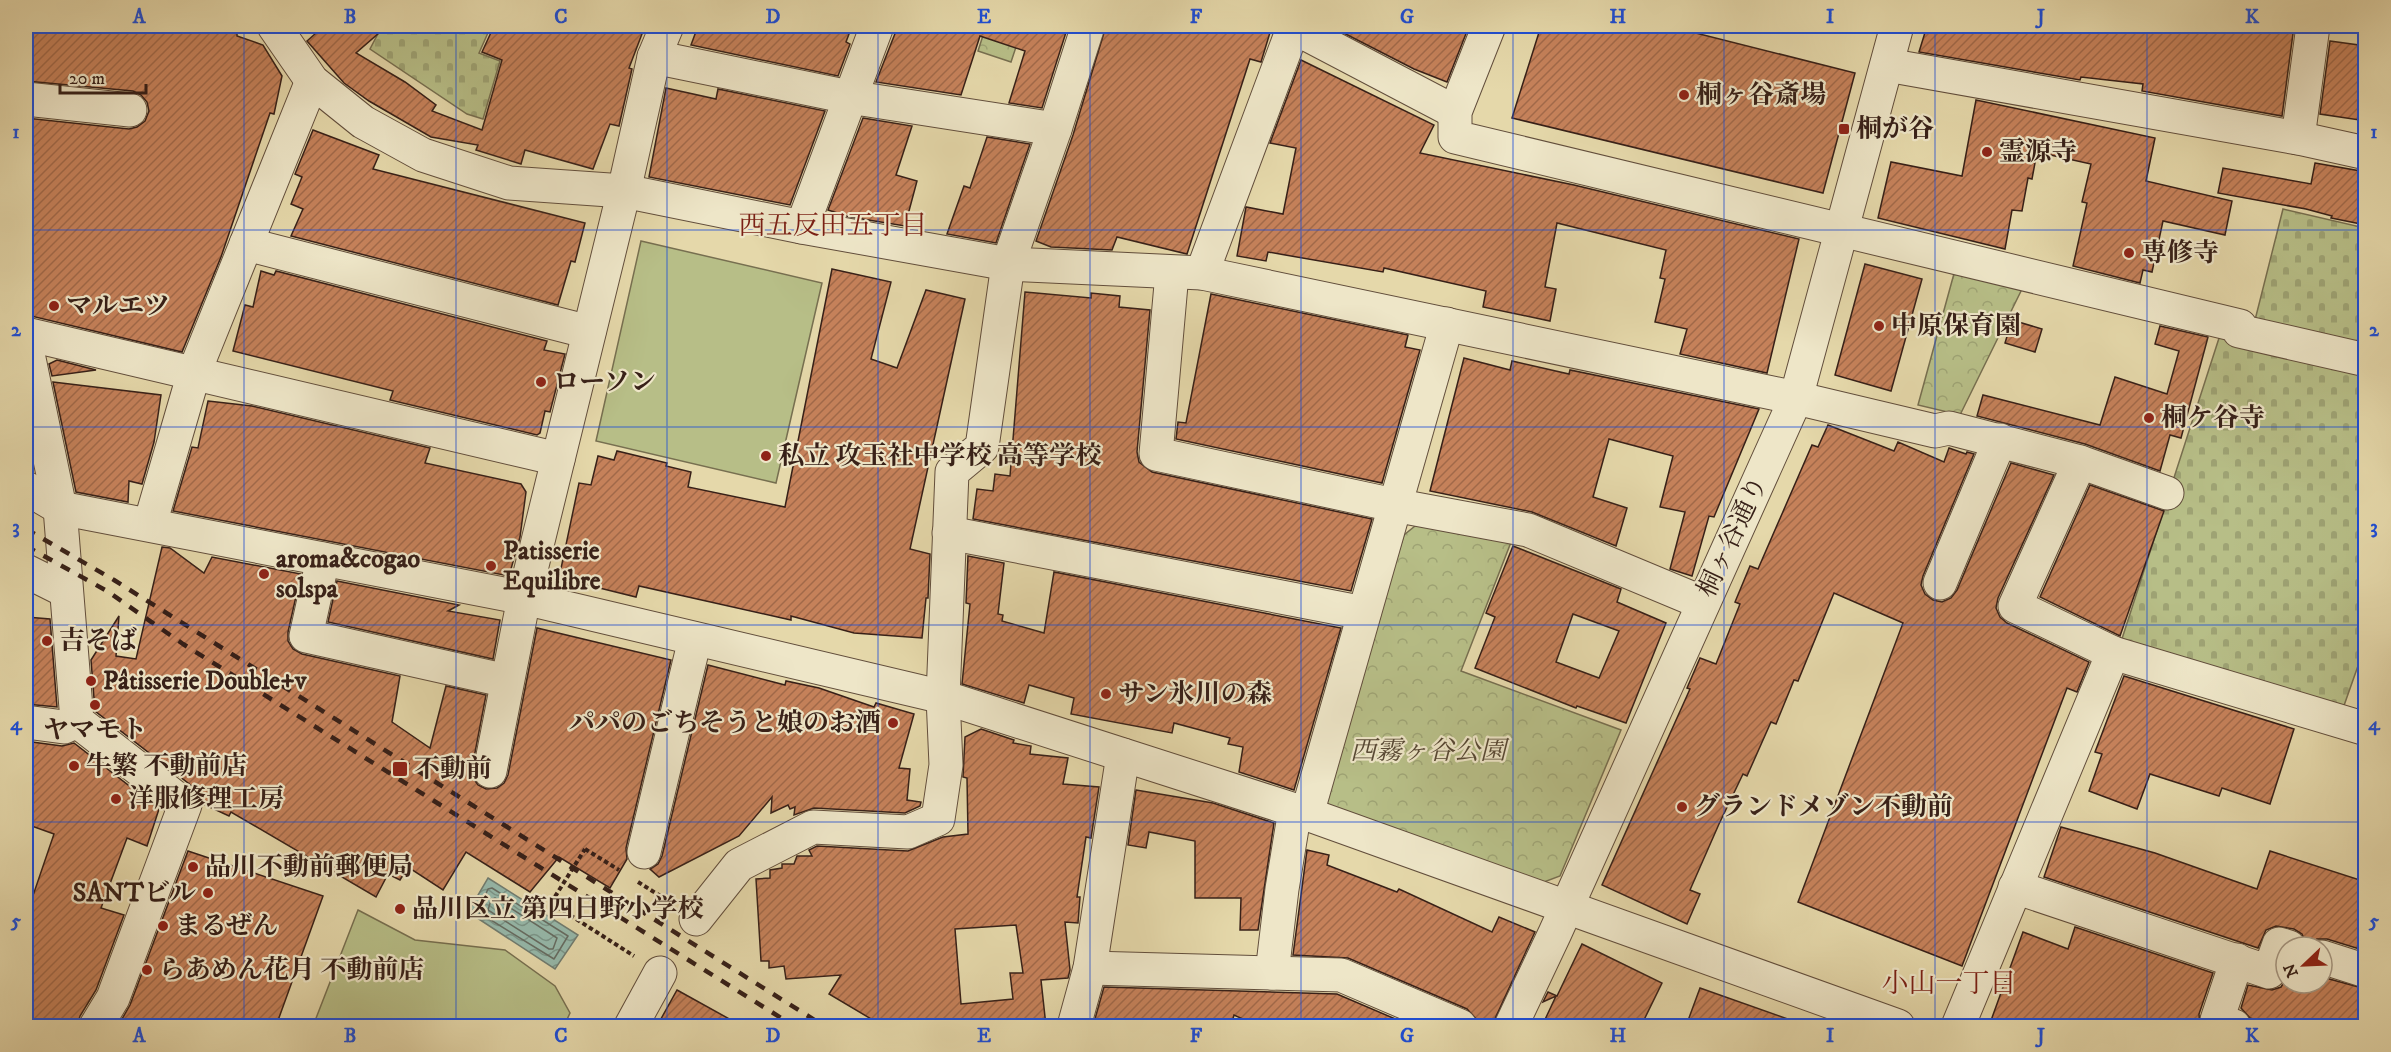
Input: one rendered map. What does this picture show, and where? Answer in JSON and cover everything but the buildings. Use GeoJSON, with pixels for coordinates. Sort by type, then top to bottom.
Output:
{"type":"FeatureCollection","features":[{"type":"Feature","properties":{"kind":"street"},"geometry":{"type":"LineString","coordinates":[[274,26],[312,81],[363,122],[423,155],[509,183],[624,191],[802,227],[1008,264],[1187,273],[1447,324],[1796,398],[1935,431],[1948,428],[2080,462],[2167,493]]}},
{"type":"Feature","properties":{"kind":"street"},"geometry":{"type":"LineString","coordinates":[[490,771],[524,598],[624,191],[654,57],[667,26]]}},
{"type":"Feature","properties":{"kind":"street"},"geometry":{"type":"LineString","coordinates":[[802,227],[877,26]]}},
{"type":"Feature","properties":{"kind":"street"},"geometry":{"type":"LineString","coordinates":[[696,919],[739,865],[813,827],[908,832],[938,819],[946,765],[943,697],[952,472],[982,447],[1008,264],[1088,26]]}},
{"type":"Feature","properties":{"kind":"street"},"geometry":{"type":"LineString","coordinates":[[1455,112],[1293,26],[1187,273],[1156,454],[1394,505],[1528,530],[1703,603]]}},
{"type":"Feature","properties":{"kind":"street"},"geometry":{"type":"LineString","coordinates":[[1490,26],[1455,112],[1455,137],[2240,326],[2239,331],[2366,360]]}},
{"type":"Feature","properties":{"kind":"street","name":"桐ヶ谷通り"},"geometry":{"type":"LineString","coordinates":[[1511,1026],[1567,907],[1796,398],[1897,26]]}},
{"type":"Feature","properties":{"kind":"street"},"geometry":{"type":"LineString","coordinates":[[2298,138],[2313,26]]}},
{"type":"Feature","properties":{"kind":"street"},"geometry":{"type":"LineString","coordinates":[[654,57],[849,97],[1055,129]]}},
{"type":"Feature","properties":{"kind":"street"},"geometry":{"type":"LineString","coordinates":[[1887,65],[2298,138],[2366,153]]}},
{"type":"Feature","properties":{"kind":"street"},"geometry":{"type":"LineString","coordinates":[[150,524],[194,373],[312,81]]}},
{"type":"Feature","properties":{"kind":"street"},"geometry":{"type":"LineString","coordinates":[[26,99],[130,110]]}},
{"type":"Feature","properties":{"kind":"street"},"geometry":{"type":"LineString","coordinates":[[246,244],[589,332]]}},
{"type":"Feature","properties":{"kind":"street"},"geometry":{"type":"LineString","coordinates":[[1272,973],[1282,889],[1301,812],[1364,613],[1447,324]]}},
{"type":"Feature","properties":{"kind":"street"},"geometry":{"type":"LineString","coordinates":[[26,334],[558,459]]}},
{"type":"Feature","properties":{"kind":"street"},"geometry":{"type":"LineString","coordinates":[[26,344],[60,508],[77,721],[185,805],[113,998],[96,1026]]}},
{"type":"Feature","properties":{"kind":"street"},"geometry":{"type":"LineString","coordinates":[[1940,583],[2000,440]]}},
{"type":"Feature","properties":{"kind":"street"},"geometry":{"type":"LineString","coordinates":[[2080,462],[2015,606],[2113,653],[2366,729]]}},
{"type":"Feature","properties":{"kind":"street"},"geometry":{"type":"LineString","coordinates":[[26,488],[60,508],[524,598],[943,697],[1301,812],[1567,907],[1881,1024]]}},
{"type":"Feature","properties":{"kind":"street"},"geometry":{"type":"LineString","coordinates":[[949,533],[1364,613]]}},
{"type":"Feature","properties":{"kind":"street"},"geometry":{"type":"LineString","coordinates":[[323,559],[306,636],[507,681]]}},
{"type":"Feature","properties":{"kind":"street"},"geometry":{"type":"LineString","coordinates":[[26,571],[66,591]]}},
{"type":"Feature","properties":{"kind":"street"},"geometry":{"type":"LineString","coordinates":[[644,852],[695,639]]}},
{"type":"Feature","properties":{"kind":"street"},"geometry":{"type":"LineString","coordinates":[[1958,1026],[2113,653]]}},
{"type":"Feature","properties":{"kind":"street"},"geometry":{"type":"LineString","coordinates":[[31,723],[64,727],[77,721]]}},
{"type":"Feature","properties":{"kind":"street"},"geometry":{"type":"LineString","coordinates":[[1074,1026],[1090,968],[1123,755]]}},
{"type":"Feature","properties":{"kind":"street"},"geometry":{"type":"LineString","coordinates":[[2015,887],[2269,972],[2274,958]]}},
{"type":"Feature","properties":{"kind":"street"},"geometry":{"type":"LineString","coordinates":[[2235,1026],[2217,1020],[2237,960]]}},
{"type":"Feature","properties":{"kind":"street"},"geometry":{"type":"LineString","coordinates":[[2334,961],[2366,971]]}},
{"type":"Feature","properties":{"kind":"street"},"geometry":{"type":"LineString","coordinates":[[1090,968],[1341,975],[1460,1026]]}},
{"type":"Feature","properties":{"kind":"street"},"geometry":{"type":"LineString","coordinates":[[631,1026],[660,973]]}},
{"type":"Feature","properties":{"kind":"path"},"geometry":{"type":"LineString","coordinates":[[585,849],[551,903],[660,973]]}},
{"type":"Feature","properties":{"kind":"green space"},"geometry":{"type":"Polygon","coordinates":[[[382,26],[491,26],[479,53],[500,61],[483,119],[467,114],[370,49],[382,26]]]}},
{"type":"Feature","properties":{"kind":"green space"},"geometry":{"type":"Polygon","coordinates":[[[986,26],[1023,26],[1011,62],[978,51],[986,26]]]}},
{"type":"Feature","properties":{"kind":"green space"},"geometry":{"type":"Polygon","coordinates":[[[2283,209],[2365,228],[2365,351],[2254,324],[2283,209]]]}},
{"type":"Feature","properties":{"kind":"green space"},"geometry":{"type":"Polygon","coordinates":[[[641,241],[822,283],[776,483],[596,441],[641,241]]]}},
{"type":"Feature","properties":{"kind":"green space"},"geometry":{"type":"Polygon","coordinates":[[[1955,270],[2023,287],[1960,415],[1918,405],[1955,270]]]}},
{"type":"Feature","properties":{"kind":"green space"},"geometry":{"type":"Polygon","coordinates":[[[2221,332],[2365,368],[2365,646],[2341,714],[2119,648],[2221,332]]]}},
{"type":"Feature","properties":{"kind":"green space","name":"西霧ヶ谷公園"},"geometry":{"type":"Polygon","coordinates":[[[1420,522],[1513,537],[1461,671],[1621,730],[1560,876],[1544,882],[1329,809],[1322,796],[1404,535],[1420,522]]]}},
{"type":"Feature","properties":{"kind":"green space"},"geometry":{"type":"Polygon","coordinates":[[[358,910],[415,940],[505,950],[555,986],[570,1013],[564,1026],[313,1026],[358,910]]]}},
{"type":"Feature","properties":{"kind":"water"},"geometry":{"type":"Polygon","coordinates":[[[488,878],[578,935],[555,969],[468,912],[488,878]]]}},
{"type":"Feature","properties":{"kind":"railway"},"geometry":{"type":"LineString","coordinates":[[26,529],[114,580],[824,1026]]}},
{"type":"Feature","properties":{"kind":"railway"},"geometry":{"type":"LineString","coordinates":[[26,546],[107,591],[183,644],[794,1026]]}},
{"type":"Feature","properties":{"kind":"place","name":"桐ヶ谷斎場"},"geometry":{"type":"Point","coordinates":[1684,95]}},
{"type":"Feature","properties":{"kind":"place","name":"桐が谷"},"geometry":{"type":"Point","coordinates":[1844,129]}},
{"type":"Feature","properties":{"kind":"place","name":"霊源寺"},"geometry":{"type":"Point","coordinates":[1987,152]}},
{"type":"Feature","properties":{"kind":"place","name":"専修寺"},"geometry":{"type":"Point","coordinates":[2129,253]}},
{"type":"Feature","properties":{"kind":"place","name":"マルエツ"},"geometry":{"type":"Point","coordinates":[54,306]}},
{"type":"Feature","properties":{"kind":"place","name":"中原保育園"},"geometry":{"type":"Point","coordinates":[1879,326]}},
{"type":"Feature","properties":{"kind":"place","name":"ローソン"},"geometry":{"type":"Point","coordinates":[541,382]}},
{"type":"Feature","properties":{"kind":"place","name":"桐ケ谷寺"},"geometry":{"type":"Point","coordinates":[2149,418]}},
{"type":"Feature","properties":{"kind":"place","name":"私立 攻玉社中学校 高等学校"},"geometry":{"type":"Point","coordinates":[766,456]}},
{"type":"Feature","properties":{"kind":"place","name":"Patisserie Equilibre"},"geometry":{"type":"Point","coordinates":[491,566]}},
{"type":"Feature","properties":{"kind":"place","name":"aroma&cogao solspa"},"geometry":{"type":"Point","coordinates":[264,574]}},
{"type":"Feature","properties":{"kind":"place","name":"吉そば"},"geometry":{"type":"Point","coordinates":[47,641]}},
{"type":"Feature","properties":{"kind":"place","name":"Pâtisserie Double+v"},"geometry":{"type":"Point","coordinates":[91,681]}},
{"type":"Feature","properties":{"kind":"place","name":"サン氷川の森"},"geometry":{"type":"Point","coordinates":[1106,694]}},
{"type":"Feature","properties":{"kind":"place","name":"ヤマモト"},"geometry":{"type":"Point","coordinates":[95,705]}},
{"type":"Feature","properties":{"kind":"place","name":"パパのごちそうと娘のお酒"},"geometry":{"type":"Point","coordinates":[893,723]}},
{"type":"Feature","properties":{"kind":"place","name":"牛繁 不動前店"},"geometry":{"type":"Point","coordinates":[74,766]}},
{"type":"Feature","properties":{"kind":"place","name":"不動前"},"geometry":{"type":"Point","coordinates":[400,769]}},
{"type":"Feature","properties":{"kind":"place","name":"洋服修理工房"},"geometry":{"type":"Point","coordinates":[116,799]}},
{"type":"Feature","properties":{"kind":"place","name":"グランドメゾン不動前"},"geometry":{"type":"Point","coordinates":[1682,807]}},
{"type":"Feature","properties":{"kind":"place","name":"品川不動前郵便局"},"geometry":{"type":"Point","coordinates":[193,867]}},
{"type":"Feature","properties":{"kind":"place","name":"SANTビル"},"geometry":{"type":"Point","coordinates":[208,893]}},
{"type":"Feature","properties":{"kind":"place","name":"品川区立 第四日野小学校"},"geometry":{"type":"Point","coordinates":[400,909]}},
{"type":"Feature","properties":{"kind":"place","name":"まるぜん"},"geometry":{"type":"Point","coordinates":[163,926]}},
{"type":"Feature","properties":{"kind":"place","name":"らあめん花月 不動前店"},"geometry":{"type":"Point","coordinates":[147,970]}},
{"type":"Feature","properties":{"kind":"district","name":"西五反田五丁目"},"geometry":{"type":"Point","coordinates":[833,226]}},
{"type":"Feature","properties":{"kind":"district","name":"小山一丁目"},"geometry":{"type":"Point","coordinates":[1949,984]}}]}
